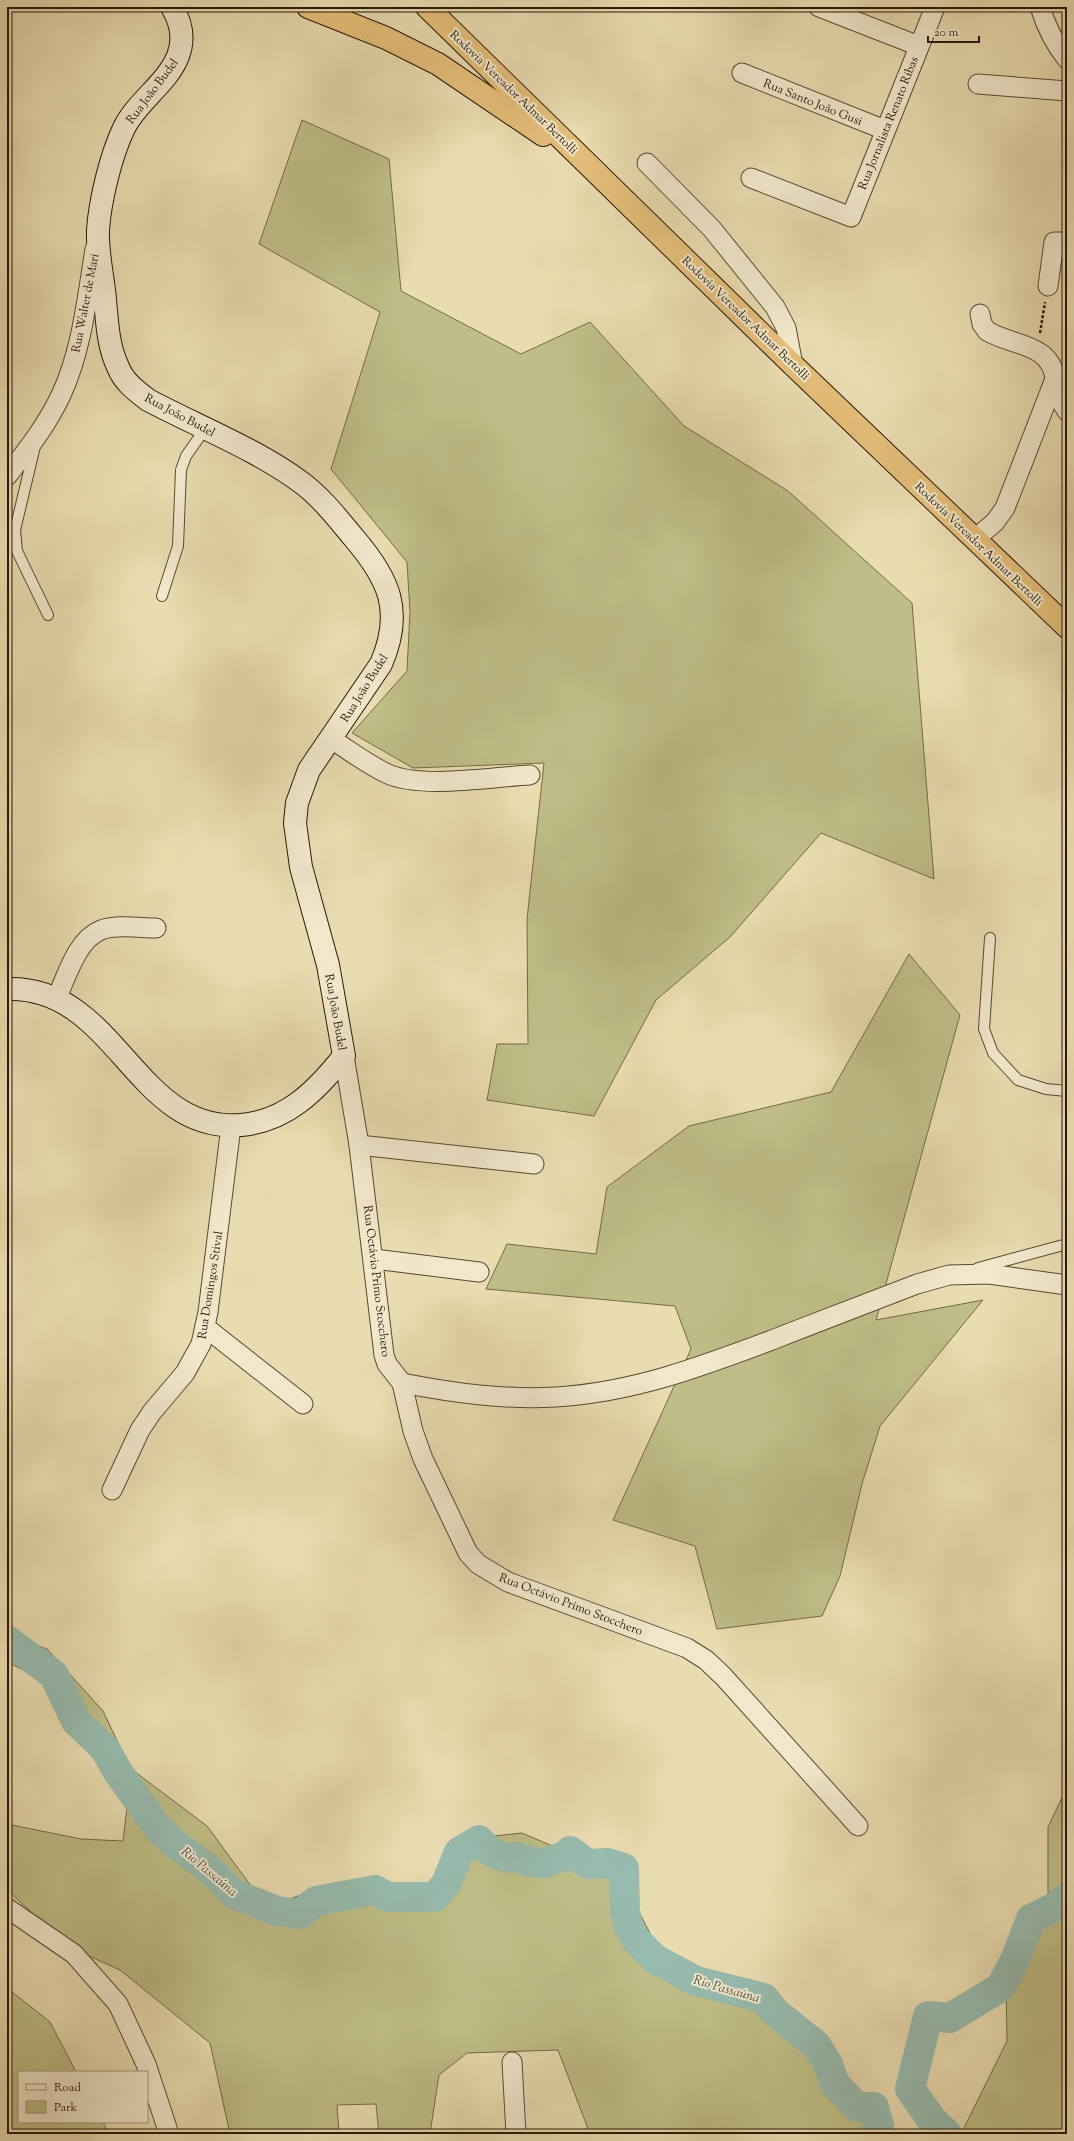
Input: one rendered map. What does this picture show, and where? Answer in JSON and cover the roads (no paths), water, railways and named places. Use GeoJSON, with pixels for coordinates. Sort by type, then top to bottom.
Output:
{"type":"FeatureCollection","features":[{"type":"Feature","properties":{"kind":"highway"},"geometry":{"type":"LineString","coordinates":[[308,7],[386,38],[438,64],[487,96],[601,176]]}},
{"type":"Feature","properties":{"kind":"highway","name":"Rodovia Vereador Admar Bertolli"},"geometry":{"type":"LineString","coordinates":[[427,7],[793,365],[1067,628]]}},
{"type":"Feature","properties":{"kind":"highway"},"geometry":{"type":"LineString","coordinates":[[443,7],[492,72]]}},
{"type":"Feature","properties":{"kind":"street","name":"Rua João Budel"},"geometry":{"type":"LineString","coordinates":[[7,989],[33,992],[56,999],[77,1011],[95,1025],[147,1084],[167,1103],[189,1116],[211,1123],[231,1126],[250,1124],[274,1117],[299,1103],[314,1091],[344,1056],[328,965],[301,867],[295,823],[297,803],[309,770],[378,669],[388,649],[392,625],[391,606],[384,577],[373,559],[331,510],[303,484],[268,462],[148,400],[125,380],[112,352],[108,334],[98,230],[107,176],[117,142],[135,111],[172,68],[178,56],[182,32],[178,18],[172,7]]}},
{"type":"Feature","properties":{"kind":"street"},"geometry":{"type":"LineString","coordinates":[[818,7],[919,46]]}},
{"type":"Feature","properties":{"kind":"street","name":"Rua Jornalista Renato Ribas"},"geometry":{"type":"LineString","coordinates":[[752,178],[850,217],[935,7]]}},
{"type":"Feature","properties":{"kind":"street"},"geometry":{"type":"LineString","coordinates":[[1040,7],[1055,43],[1067,59]]}},
{"type":"Feature","properties":{"kind":"street","name":"Rua Santo João Gusi"},"geometry":{"type":"LineString","coordinates":[[742,73],[885,130]]}},
{"type":"Feature","properties":{"kind":"street"},"geometry":{"type":"LineString","coordinates":[[978,84],[1067,91]]}},
{"type":"Feature","properties":{"kind":"street"},"geometry":{"type":"LineString","coordinates":[[647,163],[712,229],[775,307],[786,328],[793,365]]}},
{"type":"Feature","properties":{"kind":"street","name":"Rua Walter de Mari"},"geometry":{"type":"LineString","coordinates":[[7,476],[38,435],[61,394],[76,351],[82,327],[98,230]]}},
{"type":"Feature","properties":{"kind":"street"},"geometry":{"type":"LineString","coordinates":[[1048,286],[1054,242],[1067,242]]}},
{"type":"Feature","properties":{"kind":"street"},"geometry":{"type":"LineString","coordinates":[[975,539],[995,522],[1005,508],[1055,379],[1052,365],[1044,354],[994,336],[987,331],[982,324],[980,314]]}},
{"type":"Feature","properties":{"kind":"street"},"geometry":{"type":"LineString","coordinates":[[1052,387],[1067,411]]}},
{"type":"Feature","properties":{"kind":"street"},"geometry":{"type":"LineString","coordinates":[[331,739],[378,768],[402,779],[435,781],[530,775]]}},
{"type":"Feature","properties":{"kind":"street"},"geometry":{"type":"LineString","coordinates":[[56,999],[83,944],[92,935],[101,930],[112,928],[156,928]]}},
{"type":"Feature","properties":{"kind":"street","name":"Rua Octávio Primo Stocchero"},"geometry":{"type":"LineString","coordinates":[[344,1056],[359,1145],[374,1259],[384,1355],[387,1364],[402,1383],[413,1431],[425,1466],[468,1553],[478,1564],[508,1582],[687,1648],[706,1660],[723,1676],[858,1826]]}},
{"type":"Feature","properties":{"kind":"street","name":"Rua Domingos Stival"},"geometry":{"type":"LineString","coordinates":[[112,1490],[140,1430],[194,1360],[205,1327],[231,1126]]}},
{"type":"Feature","properties":{"kind":"street"},"geometry":{"type":"LineString","coordinates":[[359,1145],[534,1164]]}},
{"type":"Feature","properties":{"kind":"street"},"geometry":{"type":"LineString","coordinates":[[374,1259],[479,1272]]}},
{"type":"Feature","properties":{"kind":"street"},"geometry":{"type":"LineString","coordinates":[[402,1383],[455,1393],[518,1397],[556,1396],[599,1392],[655,1381],[695,1369],[917,1284],[949,1275],[989,1274],[1067,1285]]}},
{"type":"Feature","properties":{"kind":"street"},"geometry":{"type":"LineString","coordinates":[[205,1327],[303,1404]]}},
{"type":"Feature","properties":{"kind":"street"},"geometry":{"type":"LineString","coordinates":[[7,1908],[74,1954],[118,2004],[146,2064],[169,2134]]}},
{"type":"Feature","properties":{"kind":"street"},"geometry":{"type":"LineString","coordinates":[[512,2062],[516,2134]]}},
{"type":"Feature","properties":{"kind":"lane"},"geometry":{"type":"LineString","coordinates":[[162,596],[179,539],[181,470],[186,456],[205,429]]}},
{"type":"Feature","properties":{"kind":"lane"},"geometry":{"type":"LineString","coordinates":[[38,435],[15,530],[17,550],[48,615]]}},
{"type":"Feature","properties":{"kind":"lane"},"geometry":{"type":"LineString","coordinates":[[990,938],[984,1029],[993,1053],[1018,1080],[1046,1089],[1067,1091]]}},
{"type":"Feature","properties":{"kind":"lane"},"geometry":{"type":"LineString","coordinates":[[949,1275],[1067,1244]]}},
{"type":"Feature","properties":{"kind":"waterway","name":"Rio Passaúna"},"geometry":{"type":"LineString","coordinates":[[7,1640],[54,1675],[76,1721],[105,1749],[118,1772],[158,1828],[175,1844],[210,1870],[234,1894],[277,1911],[300,1914],[316,1901],[375,1890],[388,1897],[435,1897],[446,1884],[459,1852],[479,1840],[489,1851],[506,1858],[518,1857],[529,1862],[545,1863],[565,1856],[570,1851],[588,1864],[608,1863],[624,1868],[625,1911],[628,1925],[636,1940],[655,1959],[696,1981],[764,1998],[775,2012],[816,2045],[828,2064],[835,2084],[857,2107],[874,2107],[879,2126],[874,2134]]}},
{"type":"Feature","properties":{"kind":"waterway","name":"Rio Passaúna"},"geometry":{"type":"LineString","coordinates":[[947,2134],[932,2120],[910,2089],[928,2016],[950,2018],[1001,1987],[1015,1960],[1031,1919],[1055,1907],[1067,1898]]}}]}
